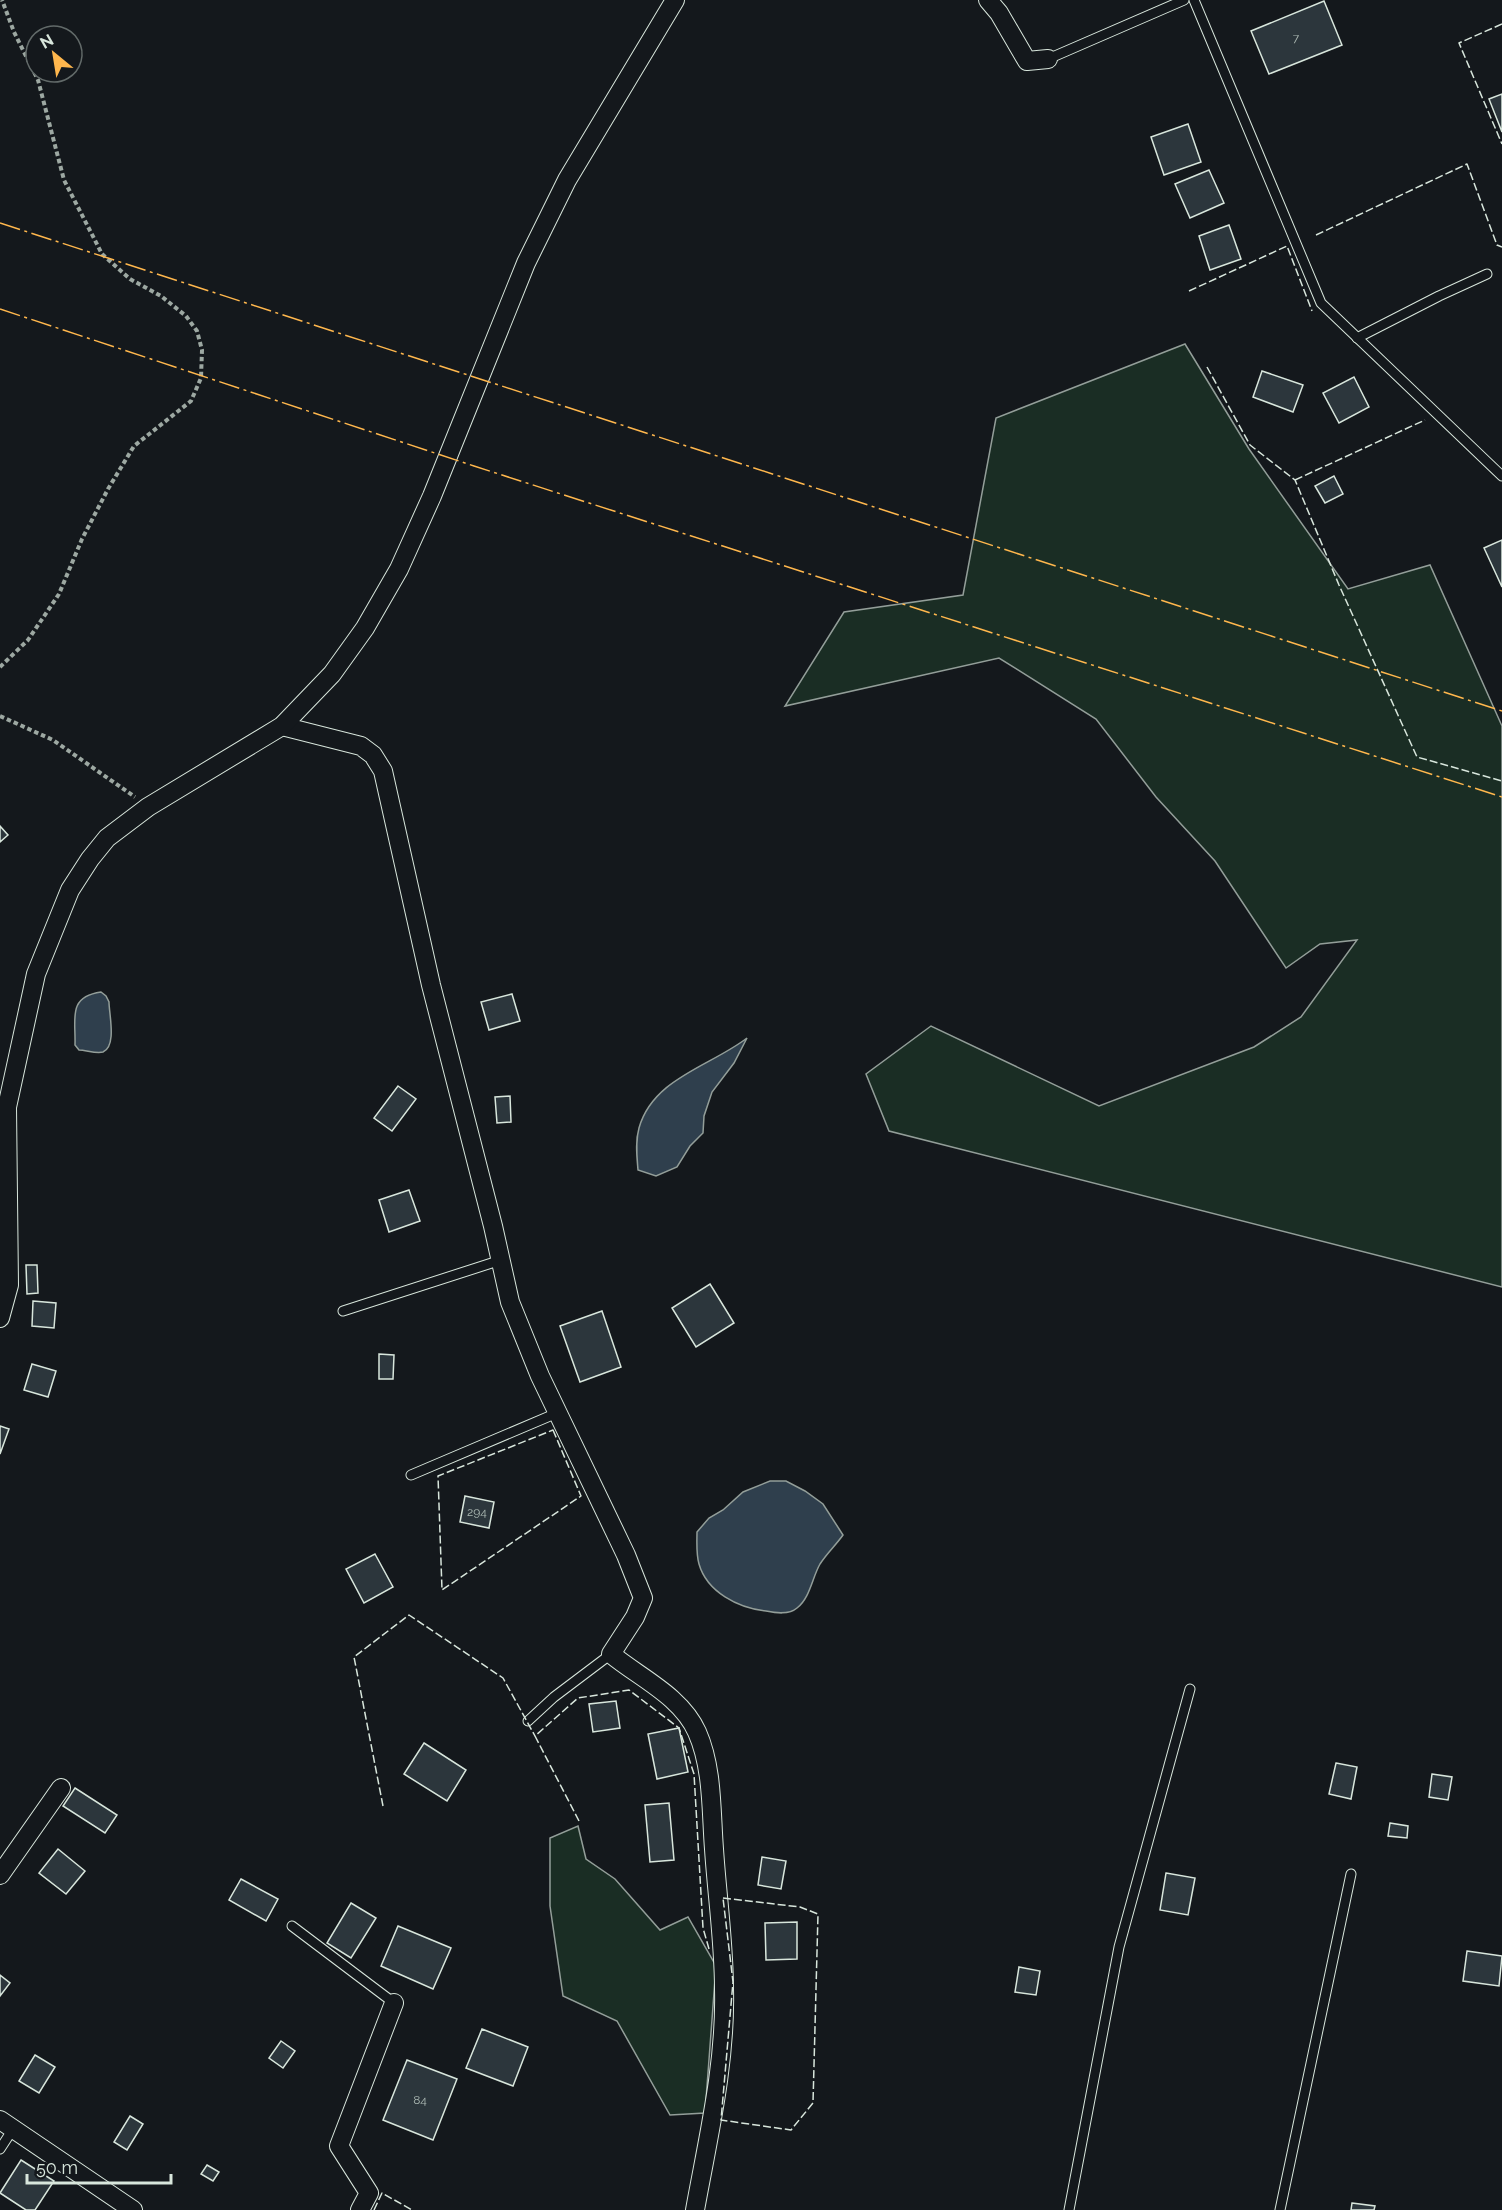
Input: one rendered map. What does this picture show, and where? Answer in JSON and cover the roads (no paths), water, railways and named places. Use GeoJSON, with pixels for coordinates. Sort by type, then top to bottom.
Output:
{"type":"FeatureCollection","features":[{"type":"Feature","properties":{"kind":"street"},"geometry":{"type":"LineString","coordinates":[[0,1318],[9,1285],[5,1219],[7,1107],[36,974],[70,890],[107,838],[148,807],[282,726],[332,674],[365,628],[399,569],[432,495],[526,263],[567,180],[675,0]]}},
{"type":"Feature","properties":{"kind":"street"},"geometry":{"type":"LineString","coordinates":[[988,0],[1027,61],[1048,59]]}},
{"type":"Feature","properties":{"kind":"street"},"geometry":{"type":"LineString","coordinates":[[282,726],[361,746],[373,754],[383,771],[431,985],[510,1302],[557,1413],[626,1555],[643,1599],[635,1617],[610,1654],[657,1687],[682,1709],[697,1732],[708,1771],[724,1990],[719,2068],[695,2210]]}},
{"type":"Feature","properties":{"kind":"street"},"geometry":{"type":"LineString","coordinates":[[0,1875],[61,1788]]}},
{"type":"Feature","properties":{"kind":"street"},"geometry":{"type":"LineString","coordinates":[[360,2210],[369,2193],[339,2146],[394,2003]]}},
{"type":"Feature","properties":{"kind":"street"},"geometry":{"type":"LineString","coordinates":[[6,2124],[133,2210]]}},
{"type":"Feature","properties":{"kind":"lane"},"geometry":{"type":"LineString","coordinates":[[1048,59],[1184,0]]}},
{"type":"Feature","properties":{"kind":"lane"},"geometry":{"type":"LineString","coordinates":[[1194,0],[1321,303],[1502,476]]}},
{"type":"Feature","properties":{"kind":"lane"},"geometry":{"type":"LineString","coordinates":[[1357,338],[1487,274]]}},
{"type":"Feature","properties":{"kind":"lane"},"geometry":{"type":"LineString","coordinates":[[343,1311],[501,1260]]}},
{"type":"Feature","properties":{"kind":"lane"},"geometry":{"type":"LineString","coordinates":[[411,1475],[557,1413]]}},
{"type":"Feature","properties":{"kind":"lane"},"geometry":{"type":"LineString","coordinates":[[528,1721],[554,1697],[610,1654]]}},
{"type":"Feature","properties":{"kind":"lane"},"geometry":{"type":"LineString","coordinates":[[1070,2210],[1119,1947],[1190,1689]]}},
{"type":"Feature","properties":{"kind":"lane"},"geometry":{"type":"LineString","coordinates":[[1280,2210],[1351,1874]]}},
{"type":"Feature","properties":{"kind":"lane"},"geometry":{"type":"LineString","coordinates":[[292,1926],[394,2003]]}},
{"type":"Feature","properties":{"kind":"lane"},"geometry":{"type":"LineString","coordinates":[[0,2150],[6,2124]]}},
{"type":"Feature","properties":{"kind":"water"},"geometry":{"type":"Polygon","coordinates":[[[101,992],[109,1002],[110,1043],[103,1052],[79,1050],[75,1045],[75,1018],[78,1004],[90,995],[101,992]]]}},
{"type":"Feature","properties":{"kind":"water"},"geometry":{"type":"Polygon","coordinates":[[[747,1038],[734,1063],[712,1092],[704,1116],[703,1133],[690,1146],[677,1167],[656,1176],[638,1170],[639,1128],[646,1111],[657,1097],[685,1075],[747,1038]]]}},
{"type":"Feature","properties":{"kind":"water"},"geometry":{"type":"Polygon","coordinates":[[[770,1481],[786,1481],[823,1504],[843,1535],[820,1564],[801,1604],[786,1613],[755,1609],[725,1597],[709,1583],[703,1574],[697,1556],[697,1532],[709,1518],[723,1510],[743,1492],[770,1481]]]}}]}
